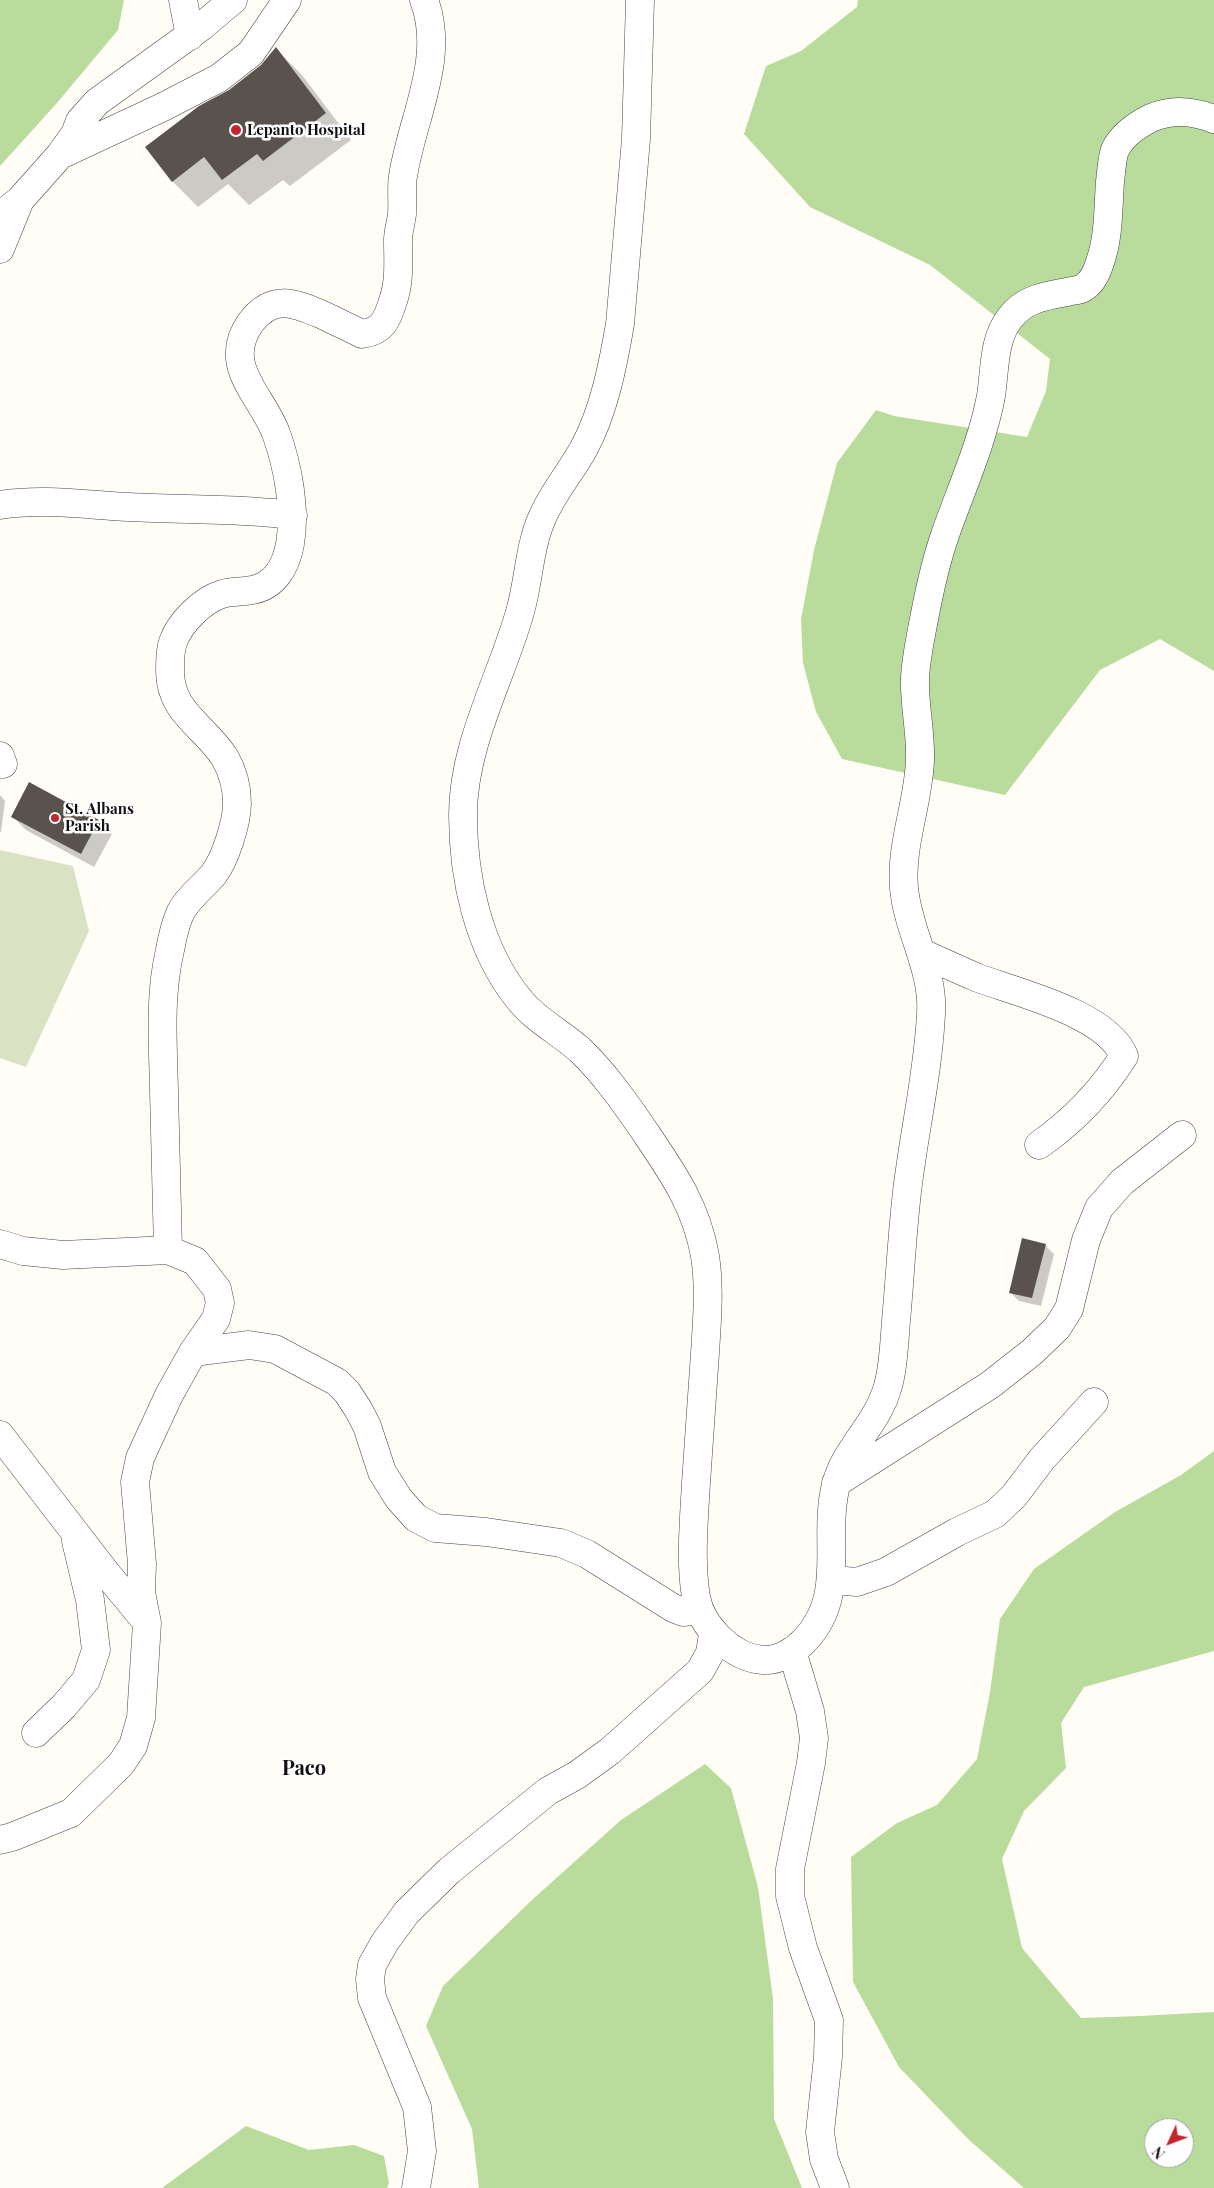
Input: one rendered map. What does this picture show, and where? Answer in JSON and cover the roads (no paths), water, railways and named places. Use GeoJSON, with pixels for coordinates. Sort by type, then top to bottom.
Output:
{"type":"FeatureCollection","features":[{"type":"Feature","properties":{"kind":"street"},"geometry":{"type":"LineString","coordinates":[[183,0],[190,36]]}},
{"type":"Feature","properties":{"kind":"street"},"geometry":{"type":"LineString","coordinates":[[0,250],[10,208],[60,154],[75,134],[80,120],[97,102],[190,36],[233,0]]}},
{"type":"Feature","properties":{"kind":"street"},"geometry":{"type":"LineString","coordinates":[[60,154],[163,107],[219,78],[252,53],[287,0]]}},
{"type":"Feature","properties":{"kind":"street"},"geometry":{"type":"LineString","coordinates":[[168,1250],[162,998],[179,913],[214,874],[227,848],[237,804],[233,774],[223,755],[193,723],[177,701],[170,684],[172,643],[181,627],[208,599],[224,593],[264,587],[274,580],[283,566],[290,544],[293,515],[283,457],[275,430],[240,366],[238,351],[241,339],[253,320],[270,306],[278,303],[296,303],[362,334],[374,332],[382,326],[394,300],[400,263],[398,239],[402,214],[403,177],[429,69],[432,31],[424,0]]}},
{"type":"Feature","properties":{"kind":"street"},"geometry":{"type":"LineString","coordinates":[[640,0],[636,139],[620,324],[616,346],[598,412],[584,448],[555,492],[540,521],[533,543],[521,610],[467,769],[463,807],[464,840],[472,903],[500,973],[519,1000],[534,1016],[578,1048],[618,1093],[684,1190],[693,1212],[706,1260],[708,1305],[694,1516],[696,1596],[699,1610],[713,1634],[750,1657],[764,1660],[792,1651],[811,1634],[826,1610],[833,1580],[830,1536],[832,1501],[836,1483],[841,1466],[871,1425],[882,1406],[892,1374],[907,1191],[931,1015],[931,985],[909,916],[903,880],[920,762],[915,674],[925,613],[942,544],[981,437],[1002,334],[1010,316],[1033,299],[1059,292],[1079,290],[1089,285],[1099,268],[1105,245],[1112,163],[1116,149],[1126,135],[1140,124],[1162,114],[1190,111],[1214,119]]}},
{"type":"Feature","properties":{"kind":"street"},"geometry":{"type":"LineString","coordinates":[[0,505],[64,502],[128,507],[256,510],[293,515]]}},
{"type":"Feature","properties":{"kind":"street"},"geometry":{"type":"LineString","coordinates":[[922,953],[976,977],[1075,1013],[1109,1034],[1119,1044],[1124,1056],[1112,1074],[1067,1125],[1039,1145]]}},
{"type":"Feature","properties":{"kind":"street"},"geometry":{"type":"LineString","coordinates":[[836,1483],[990,1385],[1032,1352],[1057,1328],[1069,1309],[1086,1240],[1099,1208],[1122,1182],[1182,1135]]}},
{"type":"Feature","properties":{"kind":"street"},"geometry":{"type":"LineString","coordinates":[[0,1244],[23,1251],[63,1255],[168,1250],[195,1261],[217,1289],[220,1304],[216,1319],[193,1352],[169,1395],[140,1458],[135,1482],[142,1564],[141,1592],[147,1623],[141,1718],[133,1746],[121,1764],[71,1813],[0,1840]]}},
{"type":"Feature","properties":{"kind":"street"},"geometry":{"type":"LineString","coordinates":[[193,1352],[249,1345],[275,1349],[337,1382],[347,1392],[358,1409],[367,1426],[382,1472],[399,1499],[416,1518],[429,1525],[435,1528],[486,1532],[561,1543],[587,1554],[673,1608],[683,1612],[699,1610]]}},
{"type":"Feature","properties":{"kind":"street"},"geometry":{"type":"LineString","coordinates":[[833,1580],[857,1582],[886,1572],[995,1514],[1014,1496],[1042,1459],[1094,1402]]}},
{"type":"Feature","properties":{"kind":"street"},"geometry":{"type":"LineString","coordinates":[[0,1435],[147,1623]]}},
{"type":"Feature","properties":{"kind":"street"},"geometry":{"type":"LineString","coordinates":[[36,1733],[86,1680],[96,1650],[90,1600],[74,1529]]}},
{"type":"Feature","properties":{"kind":"street"},"geometry":{"type":"LineString","coordinates":[[416,2188],[422,2151],[417,2107],[372,1998],[370,1979],[372,1965],[384,1942],[407,1912],[448,1871],[548,1791],[577,1775],[610,1751],[700,1671],[710,1653],[713,1634]]}},
{"type":"Feature","properties":{"kind":"street"},"geometry":{"type":"LineString","coordinates":[[792,1651],[810,1711],[814,1738],[811,1763],[790,1869],[790,1896],[804,1948],[829,2020],[828,2057],[820,2132],[824,2159],[835,2188]]}},
{"type":"Feature","properties":{"kind":"place","name":"Lepanto Hospital"},"geometry":{"type":"Point","coordinates":[236,130]}},
{"type":"Feature","properties":{"kind":"place","name":"St. Albans Parish"},"geometry":{"type":"Point","coordinates":[55,818]}},
{"type":"Feature","properties":{"kind":"district","name":"Paco"},"geometry":{"type":"Point","coordinates":[304,1769]}}]}
